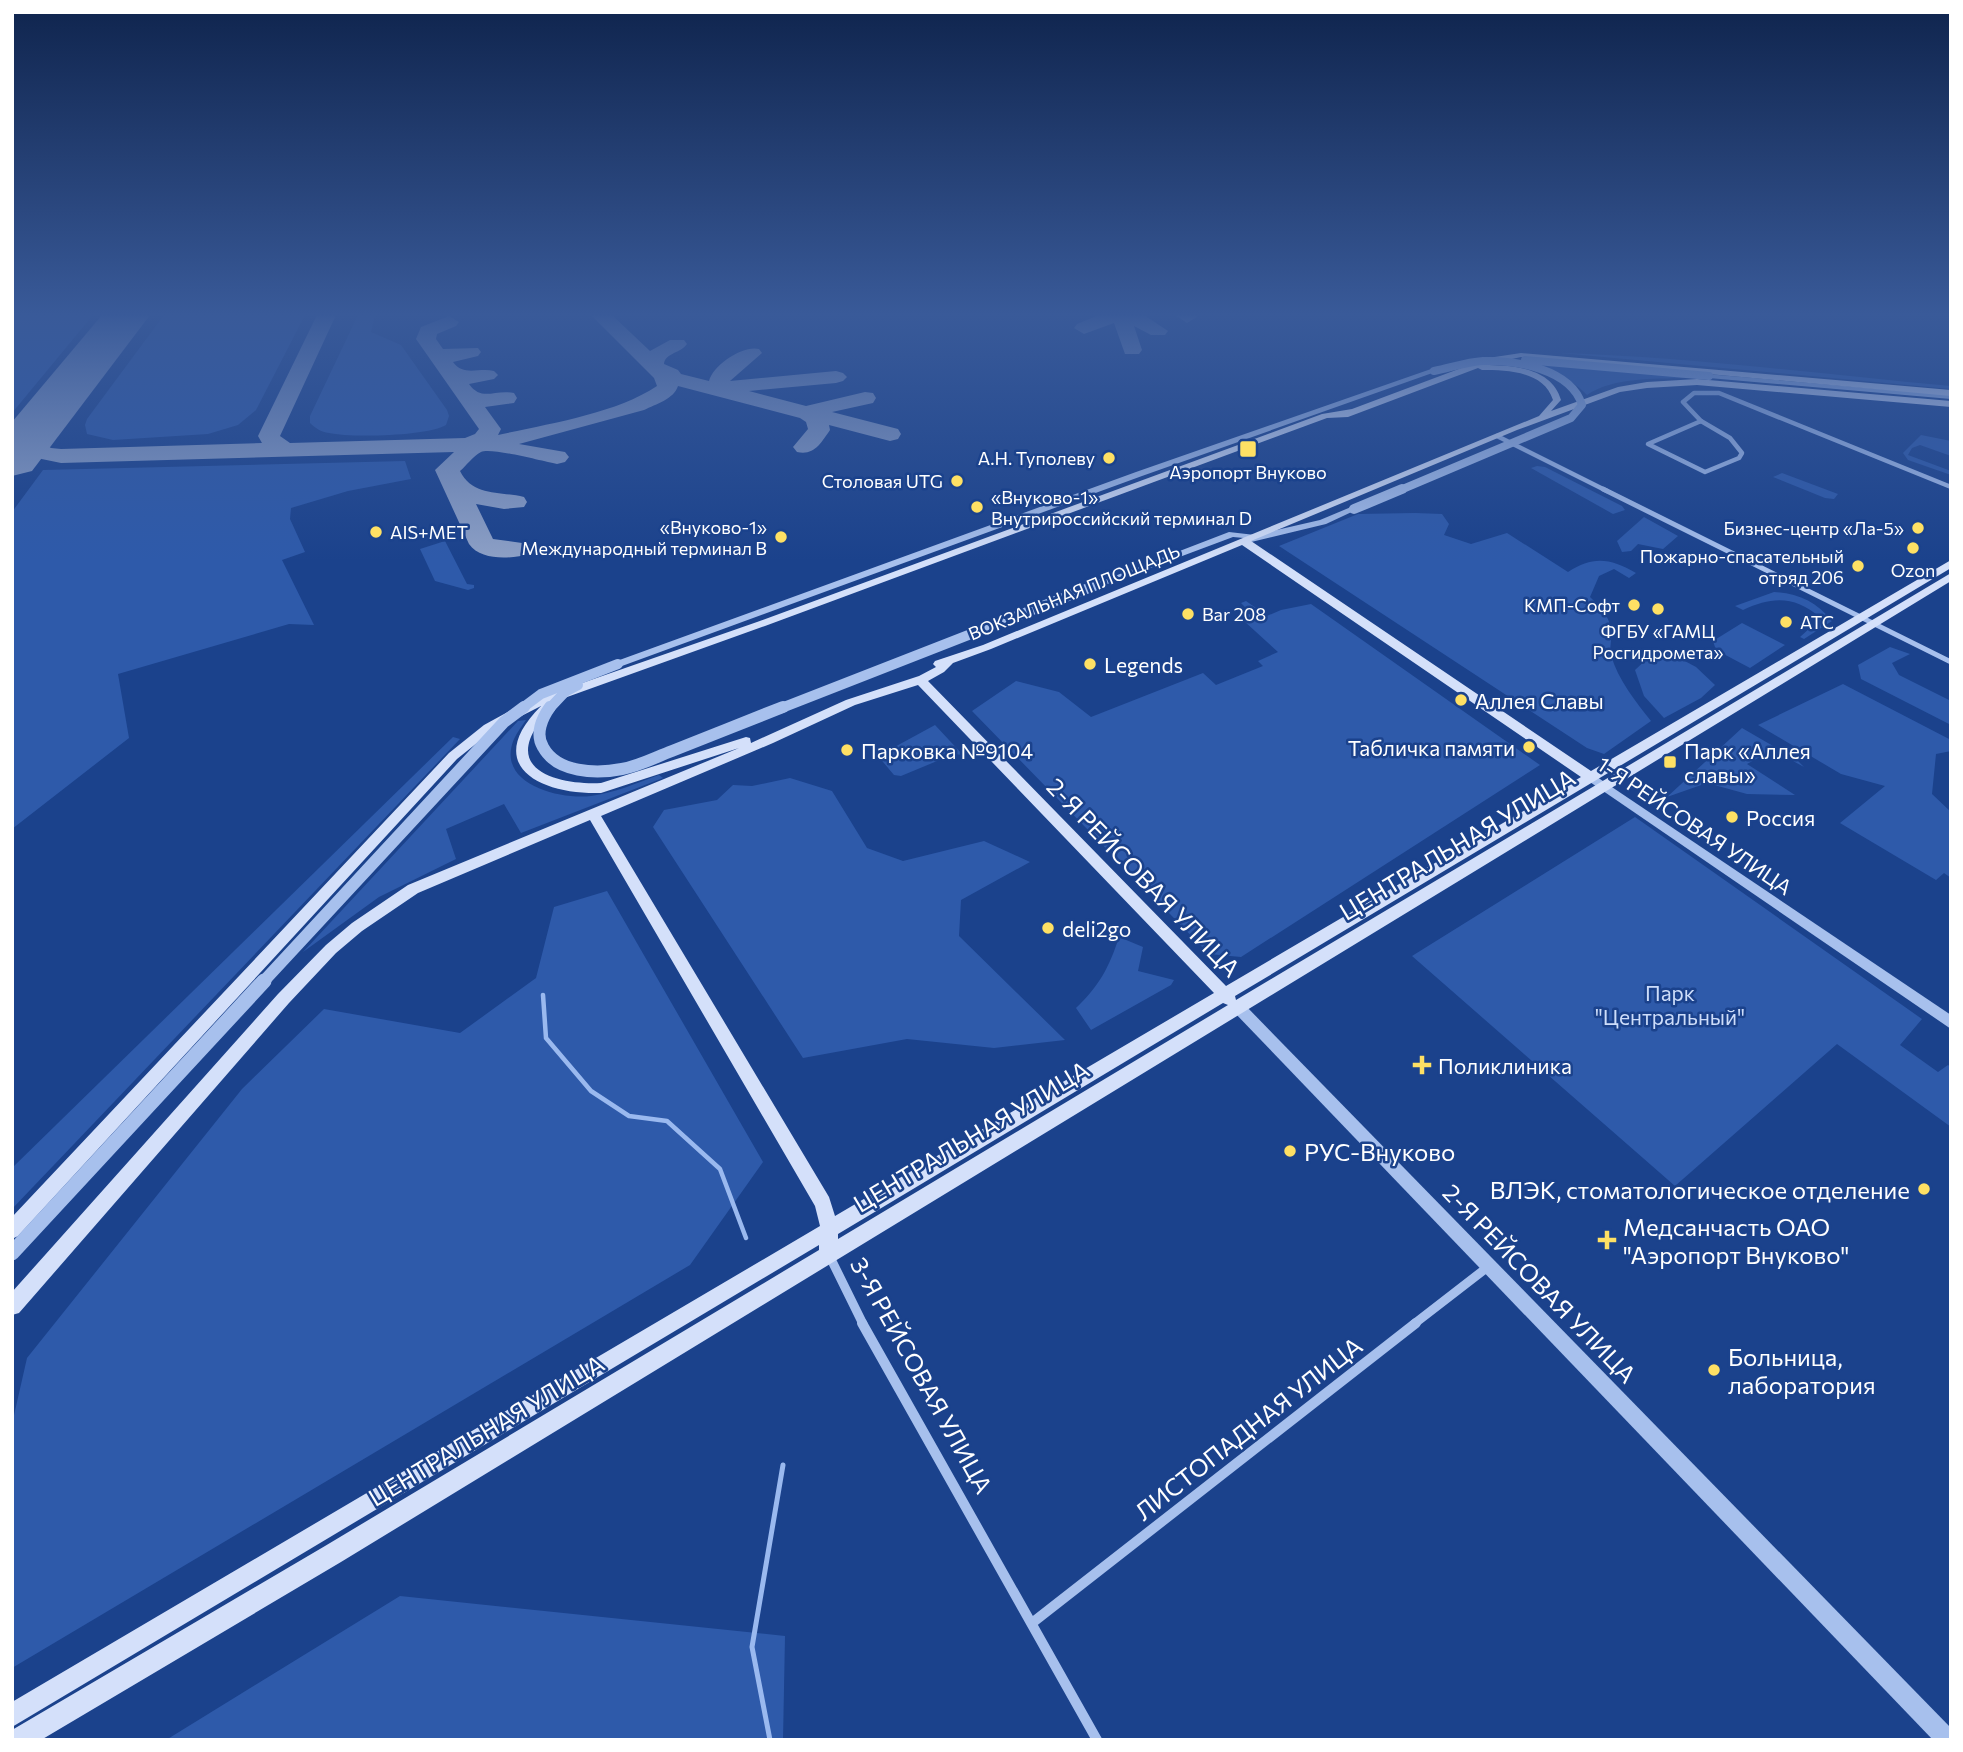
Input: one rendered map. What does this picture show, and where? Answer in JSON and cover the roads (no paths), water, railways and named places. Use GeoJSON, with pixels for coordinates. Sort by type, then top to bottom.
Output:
{"type":"FeatureCollection","features":[{"type":"Feature","properties":{"kind":"main road"},"geometry":{"type":"LineString","coordinates":[[761,624],[806,616],[1325,416],[1352,412],[1393,397]]}},
{"type":"Feature","properties":{"kind":"main road"},"geometry":{"type":"LineString","coordinates":[[1540,418],[1557,397]]}},
{"type":"Feature","properties":{"kind":"main road","name":"ВОКЗАЛЬНАЯ ПЛОЩАДЬ"},"geometry":{"type":"LineString","coordinates":[[12,1306],[252,1035],[354,928],[413,889],[769,740],[878,692],[927,667],[947,663],[1540,418],[1600,397]]}},
{"type":"Feature","properties":{"kind":"main road","name":"ВОКЗАЛЬНАЯ ПЛОЩАДЬ"},"geometry":{"type":"LineString","coordinates":[[1864,397],[1951,404]]}},
{"type":"Feature","properties":{"kind":"main road"},"geometry":{"type":"LineString","coordinates":[[12,1230],[453,756],[497,723],[526,707],[761,624],[971,545],[1145,486]]}},
{"type":"Feature","properties":{"kind":"main road","name":"1-Я РЕЙСОВАЯ УЛИЦА"},"geometry":{"type":"LineString","coordinates":[[1248,539],[1591,777]]}},
{"type":"Feature","properties":{"kind":"main road"},"geometry":{"type":"LineString","coordinates":[[965,556],[971,545]]}},
{"type":"Feature","properties":{"kind":"main road","name":"ЦЕНТРАЛЬНАЯ УЛИЦА"},"geometry":{"type":"LineString","coordinates":[[18,1740],[333,1554],[1604,786],[1951,563]]}},
{"type":"Feature","properties":{"kind":"main road","name":"ЦЕНТРАЛЬНАЯ УЛИЦА"},"geometry":{"type":"LineString","coordinates":[[12,1715],[829,1227],[1591,777],[1867,619],[1951,576]]}},
{"type":"Feature","properties":{"kind":"main road","name":"ВОКЗАЛЬНАЯ ПЛОЩАДЬ"},"geometry":{"type":"LineString","coordinates":[[878,692],[937,673],[947,663]]}},
{"type":"Feature","properties":{"kind":"main road","name":"2-Я РЕЙСОВАЯ УЛИЦА"},"geometry":{"type":"LineString","coordinates":[[920,680],[1238,1007]]}},
{"type":"Feature","properties":{"kind":"main road"},"geometry":{"type":"LineString","coordinates":[[563,694],[532,722],[522,738],[522,745],[526,765],[535,775],[550,785],[568,789],[601,788],[809,721]]}},
{"type":"Feature","properties":{"kind":"main road","name":"3-Я РЕЙСОВАЯ УЛИЦА"},"geometry":{"type":"LineString","coordinates":[[593,813],[817,1193],[829,1227],[828,1253]]}},
{"type":"Feature","properties":{"kind":"street"},"geometry":{"type":"LineString","coordinates":[[12,1253],[514,713],[556,687],[1139,474],[1362,397]]}},
{"type":"Feature","properties":{"kind":"street"},"geometry":{"type":"LineString","coordinates":[[618,664],[559,696],[541,718],[539,732],[542,745],[560,763],[599,772],[625,769],[648,762],[1232,534],[1248,539],[1323,522],[1571,418],[1582,405],[1580,397]]}},
{"type":"Feature","properties":{"kind":"street"},"geometry":{"type":"LineString","coordinates":[[1688,397],[1683,402],[1686,409],[1735,443],[1742,453],[1739,458],[1706,472],[1648,444],[1701,421]]}},
{"type":"Feature","properties":{"kind":"street"},"geometry":{"type":"LineString","coordinates":[[1733,397],[1951,487]]}},
{"type":"Feature","properties":{"kind":"street"},"geometry":{"type":"LineString","coordinates":[[1497,436],[1951,662]]}},
{"type":"Feature","properties":{"kind":"street","name":"1-Я РЕЙСОВАЯ УЛИЦА"},"geometry":{"type":"LineString","coordinates":[[1591,777],[1951,1023]]}},
{"type":"Feature","properties":{"kind":"street","name":"2-Я РЕЙСОВАЯ УЛИЦА"},"geometry":{"type":"LineString","coordinates":[[1238,1007],[1948,1740]]}},
{"type":"Feature","properties":{"kind":"street","name":"3-Я РЕЙСОВАЯ УЛИЦА"},"geometry":{"type":"LineString","coordinates":[[828,1253],[865,1328],[1097,1740]]}},
{"type":"Feature","properties":{"kind":"street","name":"ЛИСТОПАДНАЯ УЛИЦА"},"geometry":{"type":"LineString","coordinates":[[1032,1623],[1490,1265]]}},
{"type":"Feature","properties":{"kind":"waterway"},"geometry":{"type":"LineString","coordinates":[[543,995],[546,1038],[591,1091],[629,1116],[667,1121],[720,1169],[746,1238]]}},
{"type":"Feature","properties":{"kind":"waterway"},"geometry":{"type":"LineString","coordinates":[[770,1740],[752,1647],[783,1465]]}},
{"type":"Feature","properties":{"kind":"place","name":"Аэропорт Внуково"},"geometry":{"type":"Point","coordinates":[1248,449]}},
{"type":"Feature","properties":{"kind":"place","name":"А.Н. Туполеву"},"geometry":{"type":"Point","coordinates":[1109,458]}},
{"type":"Feature","properties":{"kind":"place","name":"Столовая UTG"},"geometry":{"type":"Point","coordinates":[957,481]}},
{"type":"Feature","properties":{"kind":"place","name":"«Внуково-1» Внутрироссийский терминал D"},"geometry":{"type":"Point","coordinates":[977,507]}},
{"type":"Feature","properties":{"kind":"place","name":"Бизнес-центр «Ла-5»"},"geometry":{"type":"Point","coordinates":[1918,528]}},
{"type":"Feature","properties":{"kind":"place","name":"AIS+MET"},"geometry":{"type":"Point","coordinates":[376,532]}},
{"type":"Feature","properties":{"kind":"place","name":"«Внуково-1» Международный терминал B"},"geometry":{"type":"Point","coordinates":[781,537]}},
{"type":"Feature","properties":{"kind":"place","name":"Ozon"},"geometry":{"type":"Point","coordinates":[1913,548]}},
{"type":"Feature","properties":{"kind":"place","name":"Пожарно-спасательный отряд 206"},"geometry":{"type":"Point","coordinates":[1858,566]}},
{"type":"Feature","properties":{"kind":"place","name":"КМП-Софт"},"geometry":{"type":"Point","coordinates":[1634,605]}},
{"type":"Feature","properties":{"kind":"place","name":"ФГБУ «ГАМЦ Росгидромета»"},"geometry":{"type":"Point","coordinates":[1658,609]}},
{"type":"Feature","properties":{"kind":"place","name":"Bar 208"},"geometry":{"type":"Point","coordinates":[1188,614]}},
{"type":"Feature","properties":{"kind":"place","name":"АТС"},"geometry":{"type":"Point","coordinates":[1786,622]}},
{"type":"Feature","properties":{"kind":"place","name":"Legends"},"geometry":{"type":"Point","coordinates":[1090,664]}},
{"type":"Feature","properties":{"kind":"place","name":"Аллея Славы"},"geometry":{"type":"Point","coordinates":[1461,700]}},
{"type":"Feature","properties":{"kind":"place","name":"Табличка памяти"},"geometry":{"type":"Point","coordinates":[1529,747]}},
{"type":"Feature","properties":{"kind":"place","name":"Парковка №9104"},"geometry":{"type":"Point","coordinates":[847,750]}},
{"type":"Feature","properties":{"kind":"place","name":"Парк «Аллея славы»"},"geometry":{"type":"Point","coordinates":[1670,762]}},
{"type":"Feature","properties":{"kind":"place","name":"Россия"},"geometry":{"type":"Point","coordinates":[1732,817]}},
{"type":"Feature","properties":{"kind":"place","name":"deli2go"},"geometry":{"type":"Point","coordinates":[1048,928]}},
{"type":"Feature","properties":{"kind":"place","name":"Поликлиника"},"geometry":{"type":"Point","coordinates":[1422,1065]}},
{"type":"Feature","properties":{"kind":"place","name":"РУС-Внуково"},"geometry":{"type":"Point","coordinates":[1290,1151]}},
{"type":"Feature","properties":{"kind":"place","name":"ВЛЭК, стоматологическое отделение"},"geometry":{"type":"Point","coordinates":[1924,1189]}},
{"type":"Feature","properties":{"kind":"place","name":"Медсанчасть ОАО \"Аэропорт Внуково\""},"geometry":{"type":"Point","coordinates":[1607,1240]}},
{"type":"Feature","properties":{"kind":"place","name":"Больница, лаборатория"},"geometry":{"type":"Point","coordinates":[1714,1370]}},
{"type":"Feature","properties":{"kind":"park label","name":"Парк \"Центральный\""},"geometry":{"type":"Point","coordinates":[1670,1004]}}]}
